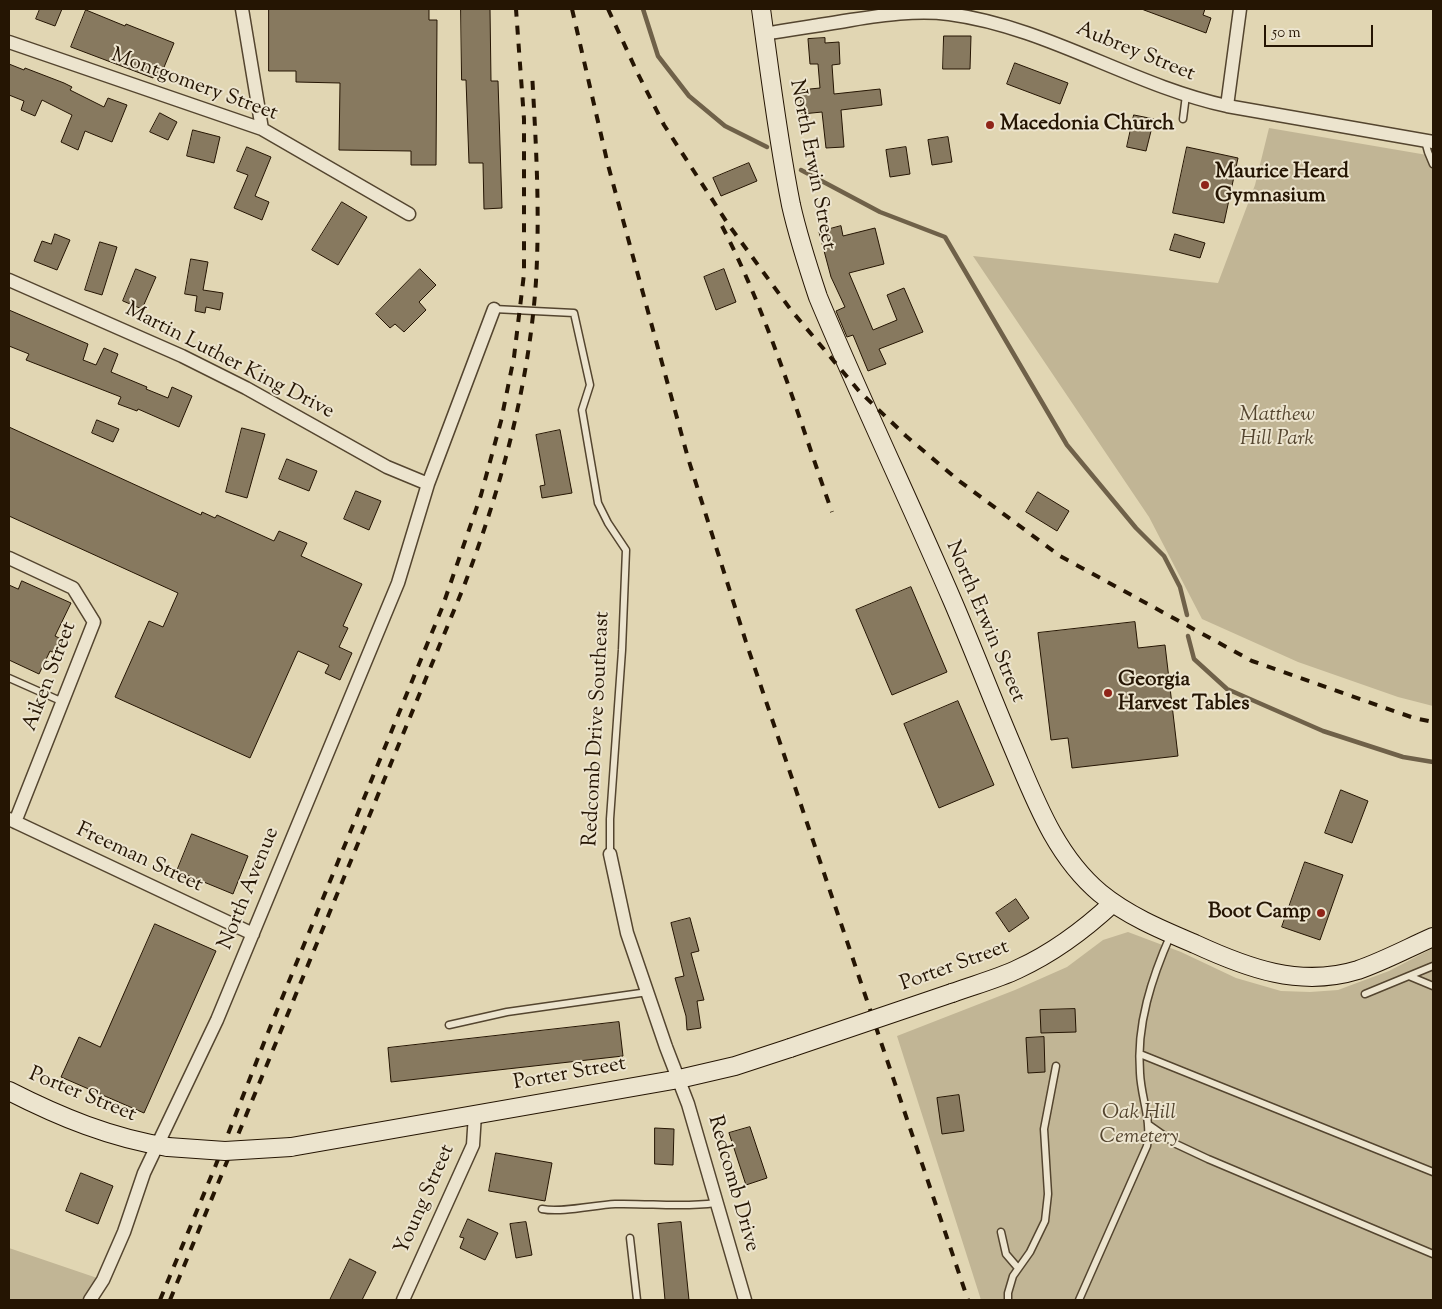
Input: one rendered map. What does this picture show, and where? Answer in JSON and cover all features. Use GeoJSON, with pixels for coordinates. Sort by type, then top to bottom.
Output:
{"type":"FeatureCollection","features":[{"type":"Feature","properties":{"kind":"street"},"geometry":{"type":"LineString","coordinates":[[242,9],[262,129]]}},
{"type":"Feature","properties":{"kind":"street","name":"North Erwin Street"},"geometry":{"type":"LineString","coordinates":[[761,9],[791,205],[804,255],[818,297],[953,602],[1044,818],[1061,849],[1098,892],[1113,903],[1171,934],[1253,968],[1287,976],[1337,975],[1360,969],[1433,937]]}},
{"type":"Feature","properties":{"kind":"street"},"geometry":{"type":"LineString","coordinates":[[1227,106],[1240,9]]}},
{"type":"Feature","properties":{"kind":"street","name":"Aubrey Street"},"geometry":{"type":"LineString","coordinates":[[764,34],[895,14],[988,15],[1186,95],[1227,106],[1429,142]]}},
{"type":"Feature","properties":{"kind":"street","name":"Montgomery Street"},"geometry":{"type":"LineString","coordinates":[[9,42],[262,129],[410,214]]}},
{"type":"Feature","properties":{"kind":"street","name":"Martin Luther King Drive"},"geometry":{"type":"LineString","coordinates":[[9,280],[182,356],[246,388],[387,467],[428,484]]}},
{"type":"Feature","properties":{"kind":"street","name":"North Avenue"},"geometry":{"type":"LineString","coordinates":[[90,1300],[104,1280],[124,1232],[144,1173],[162,1146],[218,1020],[398,583],[428,484],[494,310]]}},
{"type":"Feature","properties":{"kind":"street","name":"Aiken Street"},"geometry":{"type":"LineString","coordinates":[[9,558],[73,588],[94,622],[63,702],[12,821]]}},
{"type":"Feature","properties":{"kind":"street","name":"Freeman Street"},"geometry":{"type":"LineString","coordinates":[[12,821],[253,934]]}},
{"type":"Feature","properties":{"kind":"street","name":"Redcomb Drive Southeast"},"geometry":{"type":"LineString","coordinates":[[610,854],[627,933],[666,1047],[679,1079]]}},
{"type":"Feature","properties":{"kind":"street","name":"Porter Street"},"geometry":{"type":"LineString","coordinates":[[9,1091],[40,1107],[124,1139],[162,1146],[225,1151],[291,1147],[679,1079],[735,1066],[995,979],[1033,961],[1073,936],[1096,920],[1113,903]]}},
{"type":"Feature","properties":{"kind":"street","name":"Redcomb Drive"},"geometry":{"type":"LineString","coordinates":[[679,1079],[745,1300]]}},
{"type":"Feature","properties":{"kind":"street","name":"Young Street"},"geometry":{"type":"LineString","coordinates":[[403,1300],[473,1145],[475,1114]]}},
{"type":"Feature","properties":{"kind":"lane"},"geometry":{"type":"LineString","coordinates":[[1183,119],[1186,95]]}},
{"type":"Feature","properties":{"kind":"lane"},"geometry":{"type":"LineString","coordinates":[[1429,142],[1428,152],[1433,164]]}},
{"type":"Feature","properties":{"kind":"lane","name":"Redcomb Drive Southeast"},"geometry":{"type":"LineString","coordinates":[[494,310],[574,313],[590,385],[582,410],[598,503],[608,523],[626,550],[627,567],[610,819],[610,854]]}},
{"type":"Feature","properties":{"kind":"lane"},"geometry":{"type":"LineString","coordinates":[[9,678],[63,702]]}},
{"type":"Feature","properties":{"kind":"lane"},"geometry":{"type":"LineString","coordinates":[[1079,1300],[1147,1146],[1149,1126],[1141,1085],[1140,1054],[1145,1012],[1152,982],[1159,960],[1171,934]]}},
{"type":"Feature","properties":{"kind":"lane"},"geometry":{"type":"LineString","coordinates":[[1366,994],[1433,966]]}},
{"type":"Feature","properties":{"kind":"lane"},"geometry":{"type":"LineString","coordinates":[[1409,976],[1433,986]]}},
{"type":"Feature","properties":{"kind":"lane"},"geometry":{"type":"LineString","coordinates":[[449,1025],[507,1012],[648,992]]}},
{"type":"Feature","properties":{"kind":"lane"},"geometry":{"type":"LineString","coordinates":[[1140,1054],[1433,1172]]}},
{"type":"Feature","properties":{"kind":"lane"},"geometry":{"type":"LineString","coordinates":[[1008,1300],[1010,1284],[1018,1268],[1030,1252],[1046,1214],[1048,1194],[1044,1129],[1056,1066]]}},
{"type":"Feature","properties":{"kind":"lane"},"geometry":{"type":"LineString","coordinates":[[1149,1126],[1176,1144],[1433,1254]]}},
{"type":"Feature","properties":{"kind":"lane"},"geometry":{"type":"LineString","coordinates":[[542,1209],[555,1211],[616,1204],[694,1206],[715,1203]]}},
{"type":"Feature","properties":{"kind":"lane"},"geometry":{"type":"LineString","coordinates":[[1001,1232],[1006,1254],[1018,1268]]}},
{"type":"Feature","properties":{"kind":"lane"},"geometry":{"type":"LineString","coordinates":[[630,1238],[637,1300]]}},
{"type":"Feature","properties":{"kind":"green space","name":"Matthew Hill Park"},"geometry":{"type":"Polygon","coordinates":[[[1269,128],[1433,156],[1433,706],[1398,697],[1298,662],[1202,619],[1149,517],[973,256],[1218,283],[1255,185],[1269,128]]]}},
{"type":"Feature","properties":{"kind":"green space","name":"Oak Hill Cemetery"},"geometry":{"type":"Polygon","coordinates":[[[1128,932],[1181,952],[1236,978],[1281,991],[1310,992],[1338,990],[1389,971],[1433,948],[1433,1300],[981,1300],[897,1036],[1015,990],[1067,967],[1103,940],[1128,932]]]}},
{"type":"Feature","properties":{"kind":"green space"},"geometry":{"type":"Polygon","coordinates":[[[9,1248],[103,1280],[97,1300],[9,1300],[9,1248]]]}},
{"type":"Feature","properties":{"kind":"building"},"geometry":{"type":"Polygon","coordinates":[[[40,9],[62,9],[55,26],[36,19],[40,9]]]}},
{"type":"Feature","properties":{"kind":"building"},"geometry":{"type":"Polygon","coordinates":[[[269,9],[429,9],[429,20],[437,20],[436,165],[411,165],[411,151],[339,150],[340,83],[296,82],[296,71],[269,71],[269,9]]]}},
{"type":"Feature","properties":{"kind":"building"},"geometry":{"type":"Polygon","coordinates":[[[461,9],[490,9],[491,81],[498,81],[502,208],[484,209],[483,163],[469,163],[466,80],[462,80],[461,9]]]}},
{"type":"Feature","properties":{"kind":"building"},"geometry":{"type":"Polygon","coordinates":[[[1145,9],[1205,9],[1203,15],[1211,18],[1206,33],[1145,9]]]}},
{"type":"Feature","properties":{"kind":"building"},"geometry":{"type":"Polygon","coordinates":[[[86,10],[174,43],[160,77],[155,74],[153,78],[71,47],[86,10]]]}},
{"type":"Feature","properties":{"kind":"building"},"geometry":{"type":"Polygon","coordinates":[[[944,36],[971,36],[970,69],[943,69],[944,36]]]}},
{"type":"Feature","properties":{"kind":"building"},"geometry":{"type":"Polygon","coordinates":[[[825,38],[825,43],[839,42],[840,64],[832,65],[834,94],[880,89],[882,105],[841,110],[844,147],[826,148],[822,112],[802,114],[800,90],[820,88],[818,64],[810,64],[808,39],[825,38]]]}},
{"type":"Feature","properties":{"kind":"building"},"geometry":{"type":"Polygon","coordinates":[[[1015,63],[1068,83],[1060,104],[1007,84],[1015,63]]]}},
{"type":"Feature","properties":{"kind":"building"},"geometry":{"type":"Polygon","coordinates":[[[9,64],[64,83],[72,87],[70,90],[104,107],[108,98],[127,105],[112,142],[85,131],[78,150],[61,142],[72,115],[42,100],[35,116],[21,110],[24,101],[9,95],[9,64]]]}},
{"type":"Feature","properties":{"kind":"building"},"geometry":{"type":"Polygon","coordinates":[[[160,113],[177,122],[168,140],[150,132],[160,113]]]}},
{"type":"Feature","properties":{"kind":"building"},"geometry":{"type":"Polygon","coordinates":[[[1134,115],[1154,119],[1146,151],[1127,147],[1134,115]]]}},
{"type":"Feature","properties":{"kind":"building"},"geometry":{"type":"Polygon","coordinates":[[[193,130],[220,137],[214,163],[187,156],[193,130]]]}},
{"type":"Feature","properties":{"kind":"building"},"geometry":{"type":"Polygon","coordinates":[[[948,137],[952,162],[932,165],[928,140],[948,137]]]}},
{"type":"Feature","properties":{"kind":"building"},"geometry":{"type":"Polygon","coordinates":[[[247,147],[271,157],[255,196],[269,202],[262,220],[234,208],[248,175],[237,171],[247,147]]]}},
{"type":"Feature","properties":{"kind":"building"},"geometry":{"type":"Polygon","coordinates":[[[906,147],[910,174],[890,177],[886,150],[906,147]]]}},
{"type":"Feature","properties":{"kind":"building","name":"Maurice Heard Gymnasium"},"geometry":{"type":"Polygon","coordinates":[[[1187,147],[1238,158],[1224,223],[1173,213],[1187,147]]]}},
{"type":"Feature","properties":{"kind":"building"},"geometry":{"type":"Polygon","coordinates":[[[749,163],[757,181],[721,196],[713,178],[749,163]]]}},
{"type":"Feature","properties":{"kind":"building"},"geometry":{"type":"Polygon","coordinates":[[[342,202],[367,217],[338,265],[312,250],[342,202]]]}},
{"type":"Feature","properties":{"kind":"building"},"geometry":{"type":"Polygon","coordinates":[[[841,226],[843,236],[875,228],[884,264],[849,273],[873,330],[897,320],[887,295],[904,288],[923,332],[879,349],[886,364],[868,371],[853,335],[847,337],[836,311],[845,307],[831,277],[819,232],[841,226]]]}},
{"type":"Feature","properties":{"kind":"building"},"geometry":{"type":"Polygon","coordinates":[[[55,234],[70,240],[57,270],[34,261],[42,241],[51,244],[55,234]]]}},
{"type":"Feature","properties":{"kind":"building"},"geometry":{"type":"Polygon","coordinates":[[[1175,234],[1205,243],[1200,258],[1170,250],[1175,234]]]}},
{"type":"Feature","properties":{"kind":"building"},"geometry":{"type":"Polygon","coordinates":[[[100,242],[117,247],[102,295],[85,290],[100,242]]]}},
{"type":"Feature","properties":{"kind":"building"},"geometry":{"type":"Polygon","coordinates":[[[191,259],[208,262],[203,290],[223,293],[220,310],[206,307],[205,313],[195,311],[197,296],[185,294],[191,259]]]}},
{"type":"Feature","properties":{"kind":"building"},"geometry":{"type":"Polygon","coordinates":[[[136,269],[156,277],[142,309],[123,301],[136,269]]]}},
{"type":"Feature","properties":{"kind":"building"},"geometry":{"type":"Polygon","coordinates":[[[420,269],[436,285],[419,302],[426,310],[404,332],[395,324],[390,328],[376,314],[420,269]]]}},
{"type":"Feature","properties":{"kind":"building"},"geometry":{"type":"Polygon","coordinates":[[[724,269],[736,302],[716,310],[704,277],[724,269]]]}},
{"type":"Feature","properties":{"kind":"building"},"geometry":{"type":"Polygon","coordinates":[[[9,310],[88,344],[83,360],[96,365],[104,348],[118,354],[111,372],[168,398],[172,387],[192,396],[179,427],[138,409],[137,411],[118,404],[121,397],[26,360],[29,354],[9,346],[9,310]]]}},
{"type":"Feature","properties":{"kind":"building"},"geometry":{"type":"Polygon","coordinates":[[[97,420],[119,429],[113,442],[92,433],[97,420]]]}},
{"type":"Feature","properties":{"kind":"building"},"geometry":{"type":"Polygon","coordinates":[[[9,427],[201,515],[202,512],[215,518],[217,515],[274,541],[279,531],[307,543],[301,556],[362,584],[343,626],[348,628],[339,647],[352,653],[340,680],[325,673],[329,665],[298,651],[250,758],[115,697],[149,621],[163,627],[178,593],[9,516],[9,427]]]}},
{"type":"Feature","properties":{"kind":"building"},"geometry":{"type":"Polygon","coordinates":[[[242,428],[265,434],[247,498],[226,492],[242,428]]]}},
{"type":"Feature","properties":{"kind":"building"},"geometry":{"type":"Polygon","coordinates":[[[560,430],[572,493],[542,498],[540,486],[545,485],[536,435],[560,430]]]}},
{"type":"Feature","properties":{"kind":"building"},"geometry":{"type":"Polygon","coordinates":[[[287,459],[317,471],[309,491],[279,479],[287,459]]]}},
{"type":"Feature","properties":{"kind":"building"},"geometry":{"type":"Polygon","coordinates":[[[356,491],[381,501],[369,530],[344,519],[356,491]]]}},
{"type":"Feature","properties":{"kind":"building"},"geometry":{"type":"Polygon","coordinates":[[[1038,492],[1069,511],[1057,531],[1026,512],[1038,492]]]}},
{"type":"Feature","properties":{"kind":"building"},"geometry":{"type":"Polygon","coordinates":[[[22,581],[71,603],[55,636],[63,640],[57,654],[50,651],[39,674],[9,660],[9,585],[18,589],[22,581]]]}},
{"type":"Feature","properties":{"kind":"building"},"geometry":{"type":"Polygon","coordinates":[[[911,587],[947,672],[892,695],[856,610],[911,587]]]}},
{"type":"Feature","properties":{"kind":"building","name":"Georgia Harvest Tables"},"geometry":{"type":"Polygon","coordinates":[[[1135,622],[1138,648],[1165,645],[1178,756],[1072,768],[1068,738],[1051,740],[1038,633],[1135,622]]]}},
{"type":"Feature","properties":{"kind":"building"},"geometry":{"type":"Polygon","coordinates":[[[958,701],[994,785],[939,808],[904,724],[958,701]]]}},
{"type":"Feature","properties":{"kind":"building"},"geometry":{"type":"Polygon","coordinates":[[[1341,790],[1368,801],[1352,843],[1325,833],[1341,790]]]}},
{"type":"Feature","properties":{"kind":"building"},"geometry":{"type":"Polygon","coordinates":[[[192,834],[248,856],[233,894],[177,871],[192,834]]]}},
{"type":"Feature","properties":{"kind":"building"},"geometry":{"type":"Polygon","coordinates":[[[1305,862],[1343,875],[1320,940],[1282,927],[1305,862]]]}},
{"type":"Feature","properties":{"kind":"building"},"geometry":{"type":"Polygon","coordinates":[[[1016,899],[1029,918],[1009,932],[996,913],[1016,899]]]}},
{"type":"Feature","properties":{"kind":"building"},"geometry":{"type":"Polygon","coordinates":[[[690,918],[699,951],[691,953],[704,1000],[697,1001],[701,1028],[687,1030],[686,1016],[675,978],[684,976],[671,923],[690,918]]]}},
{"type":"Feature","properties":{"kind":"building"},"geometry":{"type":"Polygon","coordinates":[[[155,924],[216,951],[144,1113],[61,1077],[79,1037],[100,1047],[155,924]]]}},
{"type":"Feature","properties":{"kind":"building"},"geometry":{"type":"Polygon","coordinates":[[[1075,1009],[1076,1032],[1041,1033],[1040,1010],[1075,1009]]]}},
{"type":"Feature","properties":{"kind":"building"},"geometry":{"type":"Polygon","coordinates":[[[619,1022],[623,1056],[391,1082],[388,1048],[619,1022]]]}},
{"type":"Feature","properties":{"kind":"building"},"geometry":{"type":"Polygon","coordinates":[[[1044,1037],[1045,1072],[1028,1073],[1026,1038],[1044,1037]]]}},
{"type":"Feature","properties":{"kind":"building"},"geometry":{"type":"Polygon","coordinates":[[[959,1095],[964,1131],[942,1134],[937,1098],[959,1095]]]}},
{"type":"Feature","properties":{"kind":"building"},"geometry":{"type":"Polygon","coordinates":[[[750,1127],[767,1178],[746,1185],[729,1133],[750,1127]]]}},
{"type":"Feature","properties":{"kind":"building"},"geometry":{"type":"Polygon","coordinates":[[[655,1128],[674,1129],[673,1165],[655,1164],[655,1128]]]}},
{"type":"Feature","properties":{"kind":"building"},"geometry":{"type":"Polygon","coordinates":[[[496,1153],[552,1163],[545,1201],[489,1191],[496,1153]]]}},
{"type":"Feature","properties":{"kind":"building"},"geometry":{"type":"Polygon","coordinates":[[[81,1173],[113,1186],[98,1224],[66,1211],[81,1173]]]}},
{"type":"Feature","properties":{"kind":"building"},"geometry":{"type":"Polygon","coordinates":[[[468,1219],[498,1233],[485,1260],[460,1248],[464,1238],[460,1237],[468,1219]]]}},
{"type":"Feature","properties":{"kind":"building"},"geometry":{"type":"Polygon","coordinates":[[[526,1222],[532,1255],[516,1258],[510,1224],[526,1222]]]}},
{"type":"Feature","properties":{"kind":"building"},"geometry":{"type":"Polygon","coordinates":[[[681,1222],[689,1300],[665,1300],[658,1224],[681,1222]]]}},
{"type":"Feature","properties":{"kind":"building"},"geometry":{"type":"Polygon","coordinates":[[[350,1259],[376,1272],[362,1300],[330,1300],[350,1259]]]}},
{"type":"Feature","properties":{"kind":"waterway"},"geometry":{"type":"LineString","coordinates":[[643,9],[658,56],[689,96],[725,126],[767,147]]}},
{"type":"Feature","properties":{"kind":"waterway"},"geometry":{"type":"LineString","coordinates":[[801,170],[880,212],[945,237],[1067,445],[1136,528],[1164,556],[1180,587],[1187,615]]}},
{"type":"Feature","properties":{"kind":"waterway"},"geometry":{"type":"LineString","coordinates":[[1188,636],[1194,659],[1227,689],[1323,731],[1403,757],[1433,762]]}},
{"type":"Feature","properties":{"kind":"railway"},"geometry":{"type":"LineString","coordinates":[[160,1300],[442,608],[481,495],[501,421],[514,357],[524,274],[524,119],[516,9]]}},
{"type":"Feature","properties":{"kind":"railway"},"geometry":{"type":"LineString","coordinates":[[572,9],[608,165],[688,458],[746,642],[968,1300]]}},
{"type":"Feature","properties":{"kind":"railway"},"geometry":{"type":"LineString","coordinates":[[608,9],[664,125],[728,224],[791,310],[859,391],[906,436],[958,480],[1060,556],[1252,661],[1414,718],[1433,722]]}},
{"type":"Feature","properties":{"kind":"railway"},"geometry":{"type":"LineString","coordinates":[[170,1300],[464,586],[490,512],[520,398],[527,359],[536,281],[538,203],[532,73]]}},
{"type":"Feature","properties":{"kind":"railway"},"geometry":{"type":"LineString","coordinates":[[722,226],[739,260],[768,331],[832,512]]}},
{"type":"Feature","properties":{"kind":"place","name":"Macedonia Church"},"geometry":{"type":"Point","coordinates":[990,125]}},
{"type":"Feature","properties":{"kind":"place","name":"Maurice Heard Gymnasium"},"geometry":{"type":"Point","coordinates":[1205,185]}},
{"type":"Feature","properties":{"kind":"place","name":"Georgia Harvest Tables"},"geometry":{"type":"Point","coordinates":[1108,693]}},
{"type":"Feature","properties":{"kind":"place","name":"Boot Camp"},"geometry":{"type":"Point","coordinates":[1321,913]}}]}
